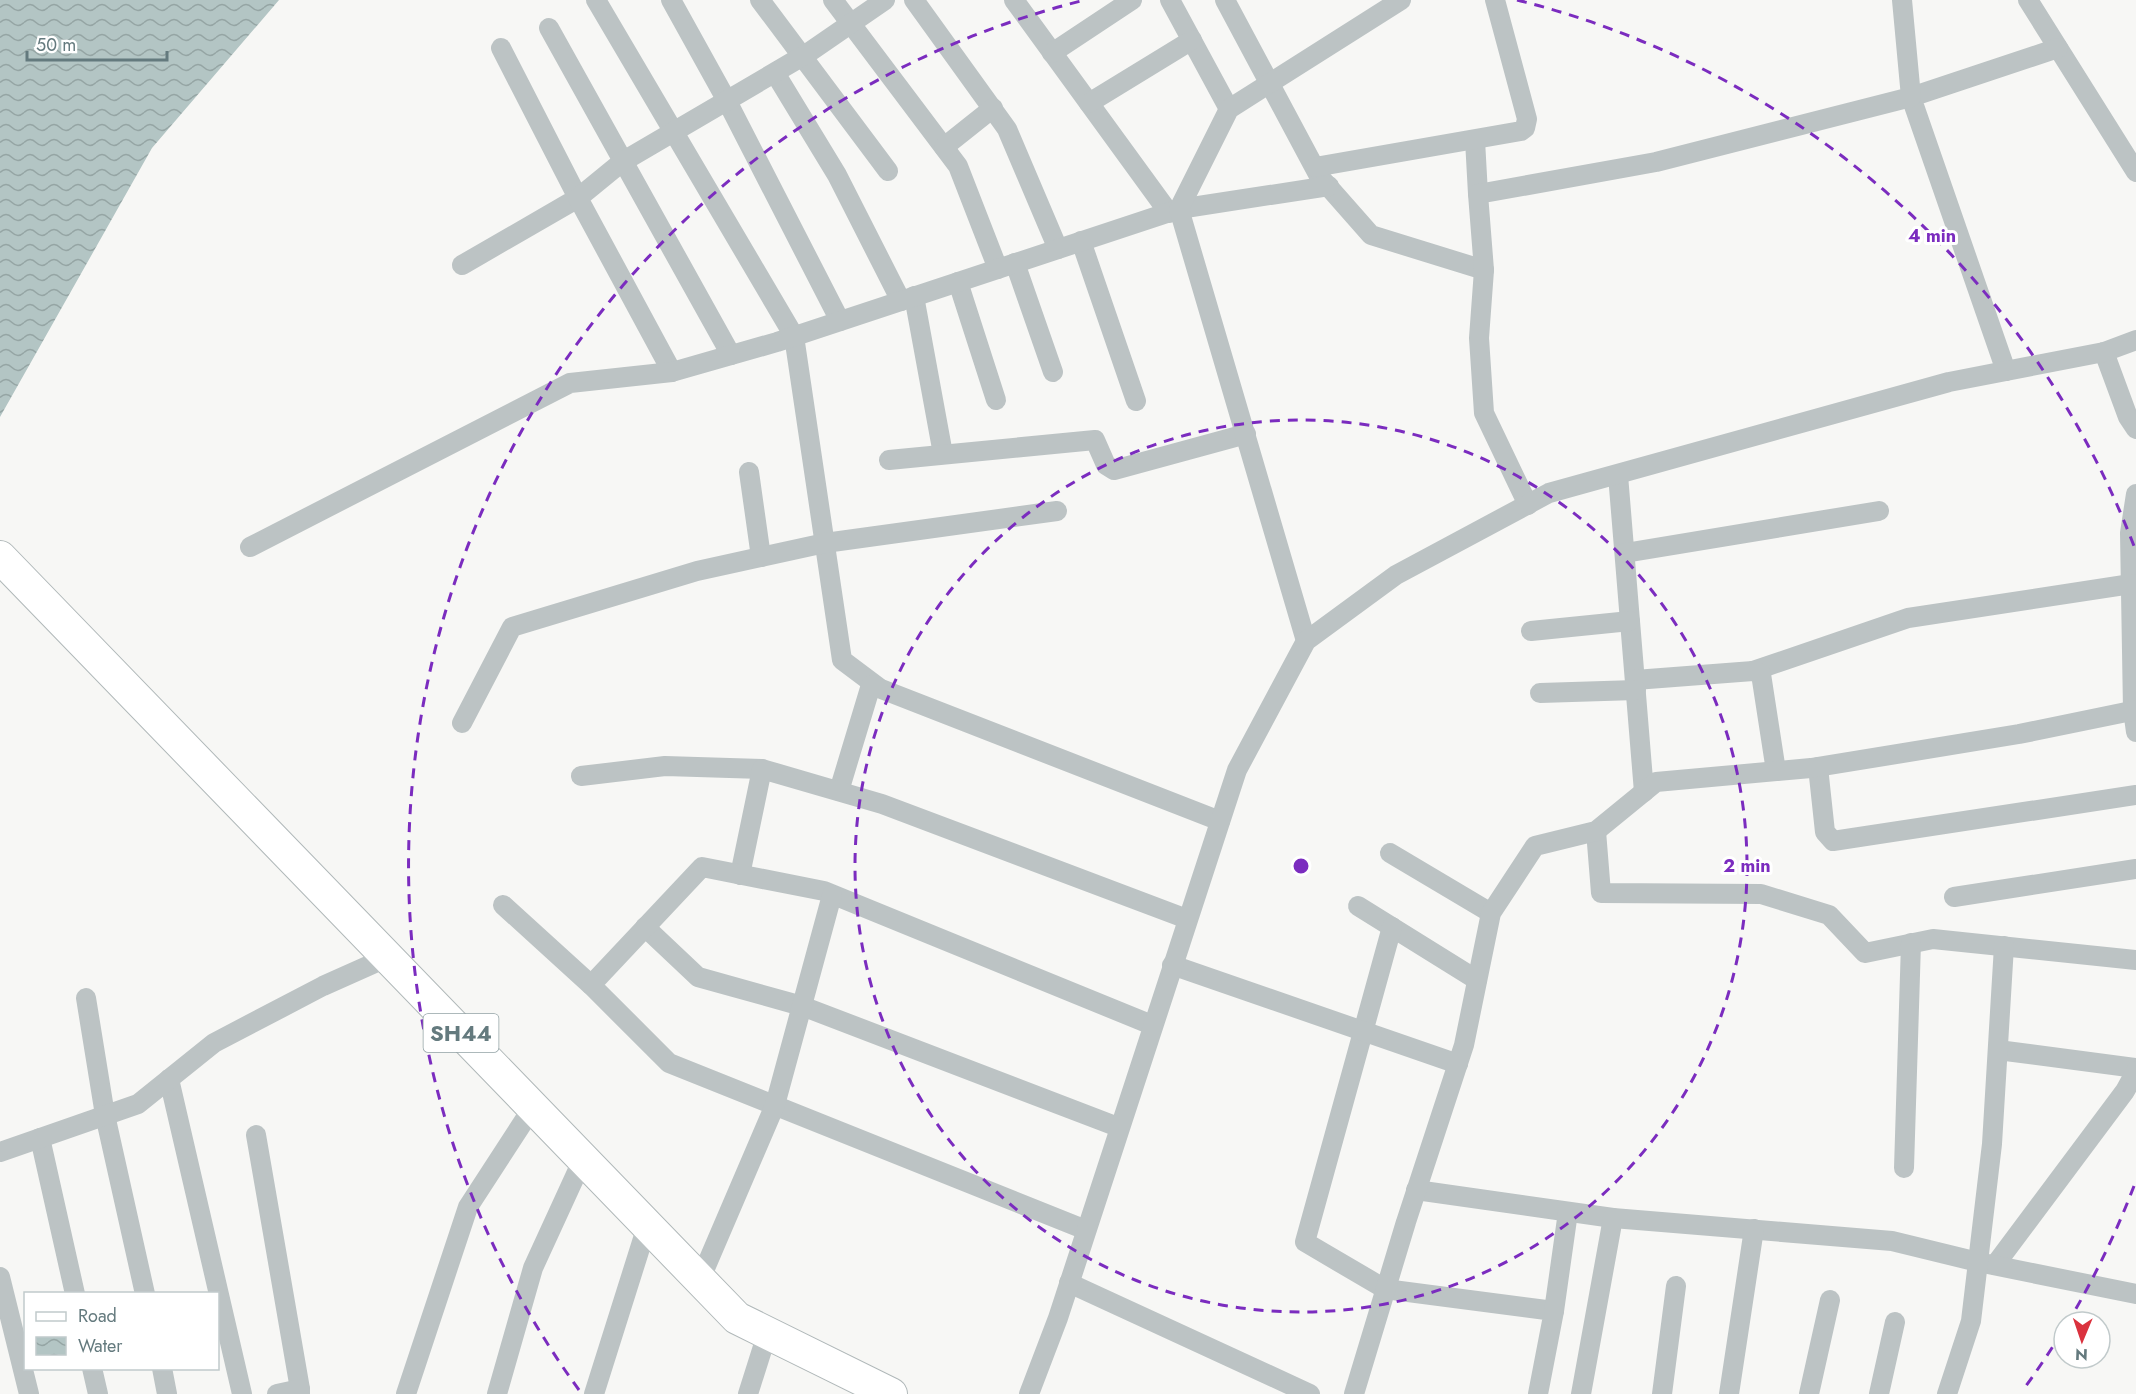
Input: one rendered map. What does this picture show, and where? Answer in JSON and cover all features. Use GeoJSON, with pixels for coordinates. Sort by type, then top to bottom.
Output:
{"type":"FeatureCollection","features":[{"type":"Feature","properties":{"kind":"main road","name":"SH44"},"geometry":{"type":"LineString","coordinates":[[0,557],[737,1318],[891,1394]]}},
{"type":"Feature","properties":{"kind":"street"},"geometry":{"type":"LineString","coordinates":[[596,0],[675,130],[794,336],[842,660],[878,687]]}},
{"type":"Feature","properties":{"kind":"street"},"geometry":{"type":"LineString","coordinates":[[671,0],[727,100],[840,321]]}},
{"type":"Feature","properties":{"kind":"street"},"geometry":{"type":"LineString","coordinates":[[760,0],[888,171]]}},
{"type":"Feature","properties":{"kind":"street"},"geometry":{"type":"LineString","coordinates":[[833,0],[958,166],[1007,266],[1053,372]]}},
{"type":"Feature","properties":{"kind":"street"},"geometry":{"type":"LineString","coordinates":[[462,265],[578,198],[622,162],[802,57],[885,0]]}},
{"type":"Feature","properties":{"kind":"street"},"geometry":{"type":"LineString","coordinates":[[914,0],[1007,129],[1058,249]]}},
{"type":"Feature","properties":{"kind":"street"},"geometry":{"type":"LineString","coordinates":[[1052,53],[1132,0]]}},
{"type":"Feature","properties":{"kind":"street"},"geometry":{"type":"LineString","coordinates":[[1170,0],[1229,108]]}},
{"type":"Feature","properties":{"kind":"street"},"geometry":{"type":"LineString","coordinates":[[1225,0],[1315,167],[1371,235],[1484,270]]}},
{"type":"Feature","properties":{"kind":"street"},"geometry":{"type":"LineString","coordinates":[[1174,211],[1229,108],[1401,0]]}},
{"type":"Feature","properties":{"kind":"street"},"geometry":{"type":"LineString","coordinates":[[1315,167],[1521,131],[1527,125],[1495,0]]}},
{"type":"Feature","properties":{"kind":"street"},"geometry":{"type":"LineString","coordinates":[[1902,0],[1911,97],[2006,371]]}},
{"type":"Feature","properties":{"kind":"street"},"geometry":{"type":"LineString","coordinates":[[2028,0],[2136,172]]}},
{"type":"Feature","properties":{"kind":"street"},"geometry":{"type":"LineString","coordinates":[[1016,1],[1089,103],[1174,211],[1246,434],[1306,641]]}},
{"type":"Feature","properties":{"kind":"street"},"geometry":{"type":"LineString","coordinates":[[549,28],[731,355]]}},
{"type":"Feature","properties":{"kind":"street"},"geometry":{"type":"LineString","coordinates":[[1089,103],[1192,40]]}},
{"type":"Feature","properties":{"kind":"street"},"geometry":{"type":"LineString","coordinates":[[501,48],[578,198],[672,372]]}},
{"type":"Feature","properties":{"kind":"street"},"geometry":{"type":"LineString","coordinates":[[1478,194],[1656,162],[1911,97],[2058,48]]}},
{"type":"Feature","properties":{"kind":"street"},"geometry":{"type":"LineString","coordinates":[[775,73],[908,298],[944,454]]}},
{"type":"Feature","properties":{"kind":"street"},"geometry":{"type":"LineString","coordinates":[[944,147],[993,108]]}},
{"type":"Feature","properties":{"kind":"street"},"geometry":{"type":"LineString","coordinates":[[1475,140],[1484,270],[1479,338],[1484,413],[1528,505]]}},
{"type":"Feature","properties":{"kind":"street"},"geometry":{"type":"LineString","coordinates":[[250,547],[570,383],[672,372],[794,336],[1174,211],[1329,186]]}},
{"type":"Feature","properties":{"kind":"street"},"geometry":{"type":"LineString","coordinates":[[1081,241],[1136,400]]}},
{"type":"Feature","properties":{"kind":"street"},"geometry":{"type":"LineString","coordinates":[[958,282],[996,400]]}},
{"type":"Feature","properties":{"kind":"street"},"geometry":{"type":"LineString","coordinates":[[1029,1394],[1069,1283],[1118,1127],[1237,770],[1306,641],[1396,575],[1549,493],[1949,382],[2104,352],[2136,340]]}},
{"type":"Feature","properties":{"kind":"street"},"geometry":{"type":"LineString","coordinates":[[2104,352],[2128,417],[2136,429]]}},
{"type":"Feature","properties":{"kind":"street"},"geometry":{"type":"LineString","coordinates":[[889,460],[1095,440],[1106,465],[1114,470],[1246,434]]}},
{"type":"Feature","properties":{"kind":"street"},"geometry":{"type":"LineString","coordinates":[[748,472],[761,557]]}},
{"type":"Feature","properties":{"kind":"street"},"geometry":{"type":"LineString","coordinates":[[1618,474],[1644,792]]}},
{"type":"Feature","properties":{"kind":"street"},"geometry":{"type":"LineString","coordinates":[[2136,494],[2130,529],[2136,732]]}},
{"type":"Feature","properties":{"kind":"street"},"geometry":{"type":"LineString","coordinates":[[462,723],[512,627],[697,571],[825,543],[1057,511]]}},
{"type":"Feature","properties":{"kind":"street"},"geometry":{"type":"LineString","coordinates":[[1624,553],[1879,511]]}},
{"type":"Feature","properties":{"kind":"street"},"geometry":{"type":"LineString","coordinates":[[1540,693],[1635,685],[1753,671],[1908,618],[2131,584]]}},
{"type":"Feature","properties":{"kind":"street"},"geometry":{"type":"LineString","coordinates":[[1530,631],[1630,621]]}},
{"type":"Feature","properties":{"kind":"street"},"geometry":{"type":"LineString","coordinates":[[1753,671],[1764,678],[1776,771]]}},
{"type":"Feature","properties":{"kind":"street"},"geometry":{"type":"LineString","coordinates":[[839,791],[871,685],[1220,821]]}},
{"type":"Feature","properties":{"kind":"street"},"geometry":{"type":"LineString","coordinates":[[1353,1394],[1416,1190],[1458,1064],[1491,913],[1535,846],[1596,831],[1656,783],[1818,766],[2019,734],[2134,710]]}},
{"type":"Feature","properties":{"kind":"street"},"geometry":{"type":"LineString","coordinates":[[581,776],[665,765],[762,769],[882,804],[1187,919]]}},
{"type":"Feature","properties":{"kind":"street"},"geometry":{"type":"LineString","coordinates":[[1818,766],[1825,832],[1833,841],[2136,795]]}},
{"type":"Feature","properties":{"kind":"street"},"geometry":{"type":"LineString","coordinates":[[740,875],[762,769]]}},
{"type":"Feature","properties":{"kind":"street"},"geometry":{"type":"LineString","coordinates":[[1596,831],[1601,893],[1761,894],[1829,915],[1865,953],[1933,939],[2136,960]]}},
{"type":"Feature","properties":{"kind":"street"},"geometry":{"type":"LineString","coordinates":[[1390,853],[1491,913]]}},
{"type":"Feature","properties":{"kind":"street"},"geometry":{"type":"LineString","coordinates":[[591,985],[702,867],[832,895],[1152,1025]]}},
{"type":"Feature","properties":{"kind":"street"},"geometry":{"type":"LineString","coordinates":[[1954,897],[2136,869]]}},
{"type":"Feature","properties":{"kind":"street"},"geometry":{"type":"LineString","coordinates":[[700,1280],[776,1105],[832,895]]}},
{"type":"Feature","properties":{"kind":"street"},"geometry":{"type":"LineString","coordinates":[[503,905],[591,985],[669,1063],[1086,1230]]}},
{"type":"Feature","properties":{"kind":"street"},"geometry":{"type":"LineString","coordinates":[[1358,906],[1477,980]]}},
{"type":"Feature","properties":{"kind":"street"},"geometry":{"type":"LineString","coordinates":[[645,927],[698,977],[802,1006],[1118,1127]]}},
{"type":"Feature","properties":{"kind":"street"},"geometry":{"type":"LineString","coordinates":[[1392,927],[1305,1242],[1385,1289],[1554,1311]]}},
{"type":"Feature","properties":{"kind":"street"},"geometry":{"type":"LineString","coordinates":[[1904,1168],[1911,943]]}},
{"type":"Feature","properties":{"kind":"street"},"geometry":{"type":"LineString","coordinates":[[1947,1394],[1987,1263],[2004,946]]}},
{"type":"Feature","properties":{"kind":"street"},"geometry":{"type":"LineString","coordinates":[[0,1152],[138,1104],[214,1043],[324,986],[388,957]]}},
{"type":"Feature","properties":{"kind":"street"},"geometry":{"type":"LineString","coordinates":[[1172,965],[1458,1064]]}},
{"type":"Feature","properties":{"kind":"street"},"geometry":{"type":"LineString","coordinates":[[87,998],[105,1115],[145,1292]]}},
{"type":"Feature","properties":{"kind":"street"},"geometry":{"type":"LineString","coordinates":[[1987,1263],[2125,1091],[2136,1070],[1998,1050]]}},
{"type":"Feature","properties":{"kind":"street"},"geometry":{"type":"LineString","coordinates":[[169,1079],[218,1292]]}},
{"type":"Feature","properties":{"kind":"street"},"geometry":{"type":"LineString","coordinates":[[406,1394],[468,1207],[533,1107]]}},
{"type":"Feature","properties":{"kind":"street"},"geometry":{"type":"LineString","coordinates":[[256,1135],[300,1392],[277,1394]]}},
{"type":"Feature","properties":{"kind":"street"},"geometry":{"type":"LineString","coordinates":[[40,1138],[75,1292]]}},
{"type":"Feature","properties":{"kind":"street"},"geometry":{"type":"LineString","coordinates":[[497,1394],[533,1268],[582,1159]]}},
{"type":"Feature","properties":{"kind":"street"},"geometry":{"type":"LineString","coordinates":[[1416,1190],[1613,1218],[1892,1241],[2136,1294]]}},
{"type":"Feature","properties":{"kind":"street"},"geometry":{"type":"LineString","coordinates":[[1538,1394],[1554,1311],[1568,1212]]}},
{"type":"Feature","properties":{"kind":"street"},"geometry":{"type":"LineString","coordinates":[[1581,1394],[1613,1218]]}},
{"type":"Feature","properties":{"kind":"street"},"geometry":{"type":"LineString","coordinates":[[594,1394],[647,1226]]}},
{"type":"Feature","properties":{"kind":"street"},"geometry":{"type":"LineString","coordinates":[[1729,1394],[1754,1228]]}},
{"type":"Feature","properties":{"kind":"street"},"geometry":{"type":"LineString","coordinates":[[0,1277],[29,1394]]}},
{"type":"Feature","properties":{"kind":"street"},"geometry":{"type":"LineString","coordinates":[[1069,1283],[1310,1394]]}},
{"type":"Feature","properties":{"kind":"street"},"geometry":{"type":"LineString","coordinates":[[1662,1394],[1676,1286]]}},
{"type":"Feature","properties":{"kind":"street"},"geometry":{"type":"LineString","coordinates":[[219,1295],[242,1394]]}},
{"type":"Feature","properties":{"kind":"street"},"geometry":{"type":"LineString","coordinates":[[1809,1394],[1830,1300]]}},
{"type":"Feature","properties":{"kind":"street"},"geometry":{"type":"LineString","coordinates":[[1879,1394],[1895,1322]]}},
{"type":"Feature","properties":{"kind":"street"},"geometry":{"type":"LineString","coordinates":[[748,1394],[768,1334]]}},
{"type":"Feature","properties":{"kind":"street"},"geometry":{"type":"LineString","coordinates":[[92,1370],[98,1394]]}},
{"type":"Feature","properties":{"kind":"street"},"geometry":{"type":"LineString","coordinates":[[162,1370],[167,1394]]}},
{"type":"Feature","properties":{"kind":"water"},"geometry":{"type":"Polygon","coordinates":[[[0,0],[279,0],[152,148],[0,417],[0,0]]]}}]}
